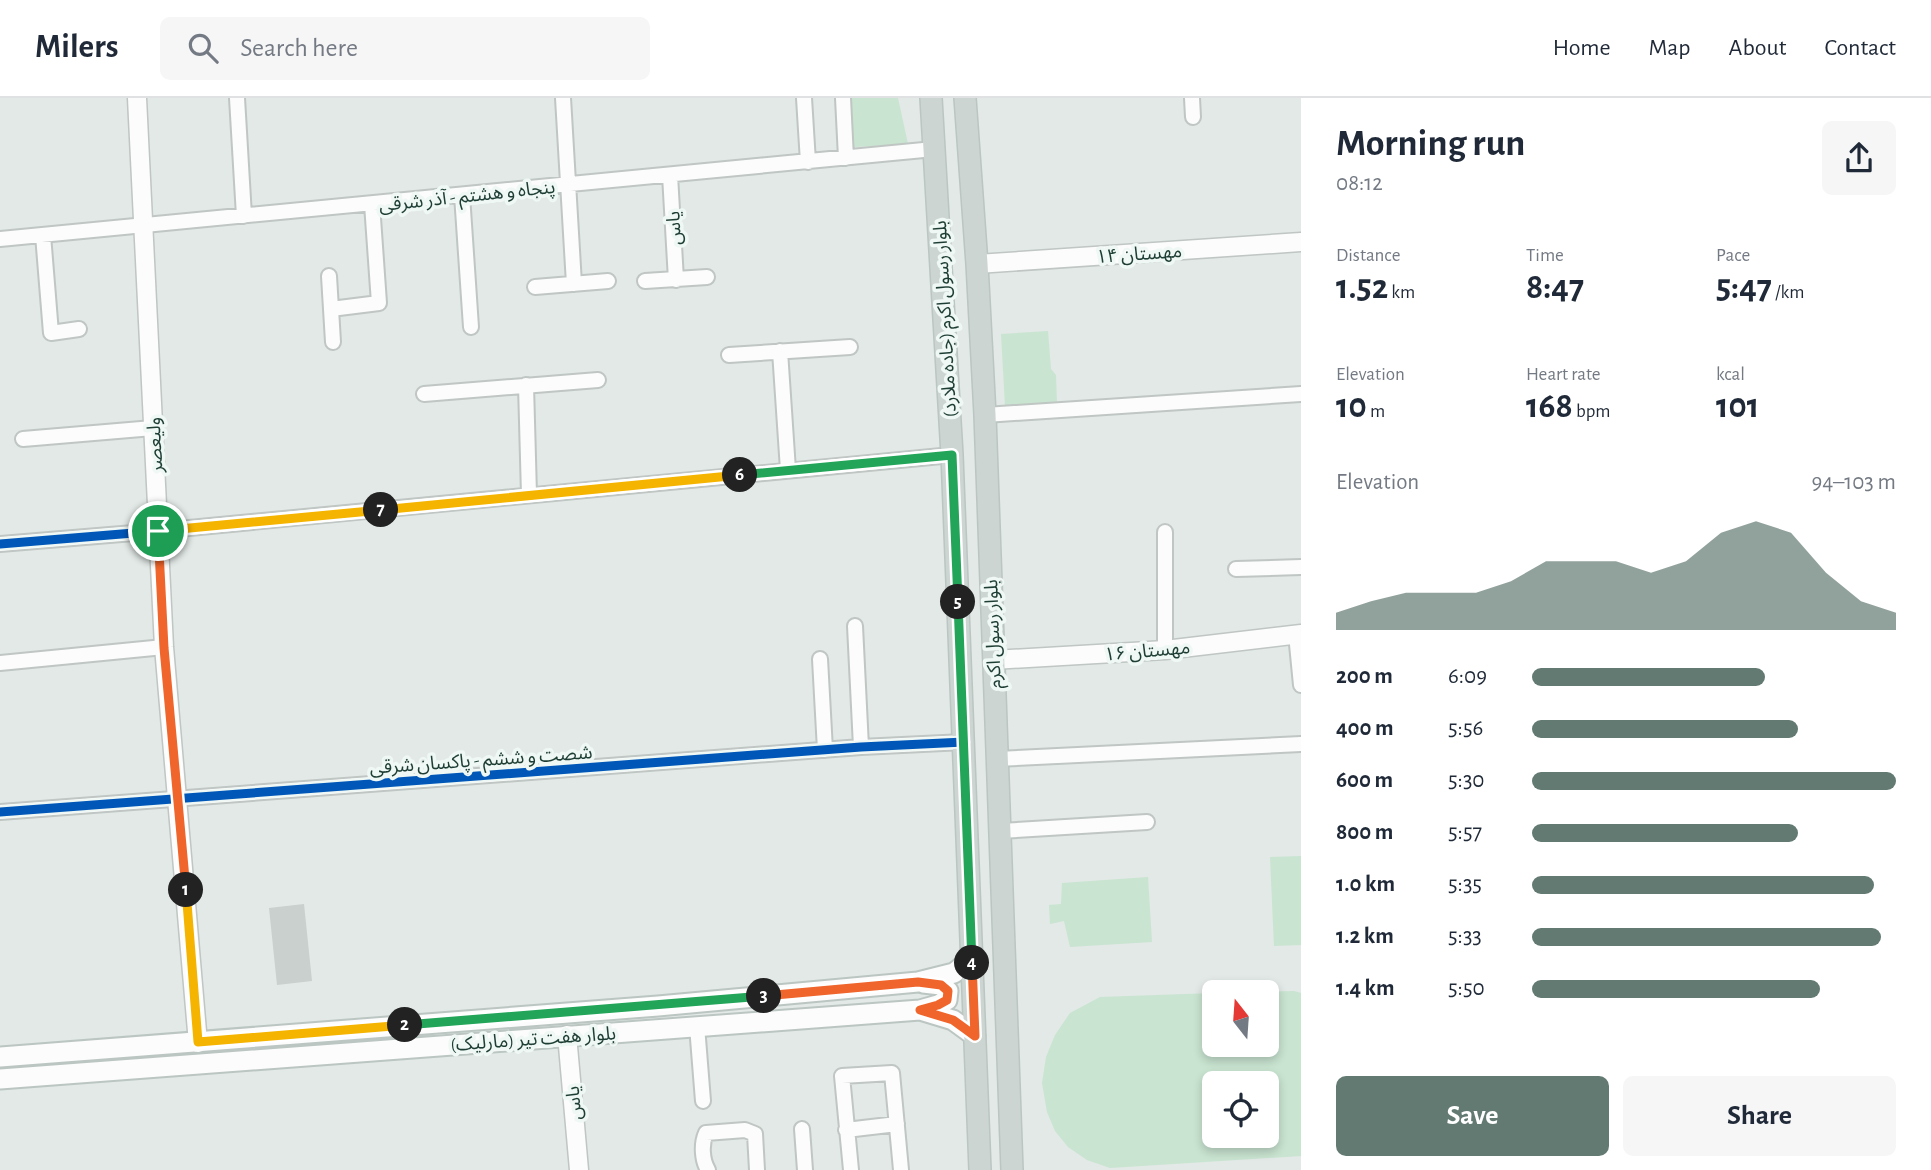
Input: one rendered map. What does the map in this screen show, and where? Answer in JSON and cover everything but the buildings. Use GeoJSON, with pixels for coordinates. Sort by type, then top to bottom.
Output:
{"type":"FeatureCollection","features":[{"type":"Feature","properties":{"kind":"main road","name":"بلوار رسول اکرم (جاده ملارد)"},"geometry":{"type":"LineString","coordinates":[[931,98],[952,455],[980,1170]]}},
{"type":"Feature","properties":{"kind":"main road","name":"بلوار رسول اکرم"},"geometry":{"type":"LineString","coordinates":[[965,98],[985,415],[1012,1170]]}},
{"type":"Feature","properties":{"kind":"main road","name":"بلوار هفت تیر (مارلیک)"},"geometry":{"type":"LineString","coordinates":[[0,1057],[658,1006],[918,982],[954,973],[972,959]]}},
{"type":"Feature","properties":{"kind":"main road"},"geometry":{"type":"LineString","coordinates":[[918,982],[941,985],[948,991],[947,1000],[920,1010]]}},
{"type":"Feature","properties":{"kind":"main road","name":"بلوار هفت تیر (مارلیک)"},"geometry":{"type":"LineString","coordinates":[[0,1079],[920,1010],[953,1020],[975,1036]]}},
{"type":"Feature","properties":{"kind":"street","name":"ولیعصر"},"geometry":{"type":"LineString","coordinates":[[137,98],[164,648],[198,1042]]}},
{"type":"Feature","properties":{"kind":"street"},"geometry":{"type":"LineString","coordinates":[[237,98],[244,216]]}},
{"type":"Feature","properties":{"kind":"street"},"geometry":{"type":"LineString","coordinates":[[563,98],[574,284]]}},
{"type":"Feature","properties":{"kind":"street"},"geometry":{"type":"LineString","coordinates":[[804,98],[808,162]]}},
{"type":"Feature","properties":{"kind":"street"},"geometry":{"type":"LineString","coordinates":[[843,98],[846,158]]}},
{"type":"Feature","properties":{"kind":"street"},"geometry":{"type":"LineString","coordinates":[[1192,98],[1193,117]]}},
{"type":"Feature","properties":{"kind":"street","name":"پنجاه و هشتم - آذر شرقی"},"geometry":{"type":"LineString","coordinates":[[0,239],[934,149]]}},
{"type":"Feature","properties":{"kind":"street","name":"یاس"},"geometry":{"type":"LineString","coordinates":[[670,175],[676,280]]}},
{"type":"Feature","properties":{"kind":"street"},"geometry":{"type":"LineString","coordinates":[[462,195],[471,327]]}},
{"type":"Feature","properties":{"kind":"street"},"geometry":{"type":"LineString","coordinates":[[331,309],[379,303],[372,204]]}},
{"type":"Feature","properties":{"kind":"street"},"geometry":{"type":"LineString","coordinates":[[43,234],[51,333],[79,329]]}},
{"type":"Feature","properties":{"kind":"street","name":"مهستان ۱۴"},"geometry":{"type":"LineString","coordinates":[[977,264],[1301,242]]}},
{"type":"Feature","properties":{"kind":"street"},"geometry":{"type":"LineString","coordinates":[[329,276],[333,342]]}},
{"type":"Feature","properties":{"kind":"street"},"geometry":{"type":"LineString","coordinates":[[645,281],[707,277]]}},
{"type":"Feature","properties":{"kind":"street"},"geometry":{"type":"LineString","coordinates":[[535,287],[608,281]]}},
{"type":"Feature","properties":{"kind":"street"},"geometry":{"type":"LineString","coordinates":[[729,355],[850,346]]}},
{"type":"Feature","properties":{"kind":"street"},"geometry":{"type":"LineString","coordinates":[[780,351],[788,470]]}},
{"type":"Feature","properties":{"kind":"street"},"geometry":{"type":"LineString","coordinates":[[424,394],[597,380]]}},
{"type":"Feature","properties":{"kind":"street"},"geometry":{"type":"LineString","coordinates":[[526,385],[529,495]]}},
{"type":"Feature","properties":{"kind":"street"},"geometry":{"type":"LineString","coordinates":[[985,415],[1301,394]]}},
{"type":"Feature","properties":{"kind":"street"},"geometry":{"type":"LineString","coordinates":[[23,439],[153,428]]}},
{"type":"Feature","properties":{"kind":"street"},"geometry":{"type":"LineString","coordinates":[[0,544],[952,455]]}},
{"type":"Feature","properties":{"kind":"street"},"geometry":{"type":"LineString","coordinates":[[1164,532],[1165,650]]}},
{"type":"Feature","properties":{"kind":"street"},"geometry":{"type":"LineString","coordinates":[[1236,569],[1301,568]]}},
{"type":"Feature","properties":{"kind":"street"},"geometry":{"type":"LineString","coordinates":[[855,626],[861,747]]}},
{"type":"Feature","properties":{"kind":"street"},"geometry":{"type":"LineString","coordinates":[[1299,634],[1301,685]]}},
{"type":"Feature","properties":{"kind":"street","name":"مهستان ۱۶"},"geometry":{"type":"LineString","coordinates":[[993,660],[1165,650],[1299,634]]}},
{"type":"Feature","properties":{"kind":"street"},"geometry":{"type":"LineString","coordinates":[[0,663],[164,648]]}},
{"type":"Feature","properties":{"kind":"street"},"geometry":{"type":"LineString","coordinates":[[820,659],[825,750]]}},
{"type":"Feature","properties":{"kind":"street","name":"شصت و ششم - پاکسان شرقی"},"geometry":{"type":"LineString","coordinates":[[0,812],[861,747],[964,742]]}},
{"type":"Feature","properties":{"kind":"street"},"geometry":{"type":"LineString","coordinates":[[997,759],[1301,744]]}},
{"type":"Feature","properties":{"kind":"street"},"geometry":{"type":"LineString","coordinates":[[1000,831],[1147,822]]}},
{"type":"Feature","properties":{"kind":"street"},"geometry":{"type":"LineString","coordinates":[[697,1026],[703,1101]]}},
{"type":"Feature","properties":{"kind":"street","name":"یاس"},"geometry":{"type":"LineString","coordinates":[[567,1035],[579,1170]]}},
{"type":"Feature","properties":{"kind":"street"},"geometry":{"type":"LineString","coordinates":[[851,1170],[842,1076],[891,1073],[901,1170]]}},
{"type":"Feature","properties":{"kind":"street"},"geometry":{"type":"LineString","coordinates":[[846,1130],[897,1124]]}},
{"type":"Feature","properties":{"kind":"street"},"geometry":{"type":"LineString","coordinates":[[802,1129],[805,1170]]}},
{"type":"Feature","properties":{"kind":"street"},"geometry":{"type":"LineString","coordinates":[[708,1170],[704,1163],[702,1140],[706,1133],[745,1130],[755,1134],[757,1170]]}},
{"type":"Feature","properties":{"kind":"green space"},"geometry":{"type":"Polygon","coordinates":[[[851,98],[898,98],[908,144],[854,147],[851,98]]]}},
{"type":"Feature","properties":{"kind":"green space"},"geometry":{"type":"Polygon","coordinates":[[[1048,331],[1051,369],[1056,375],[1057,403],[1005,406],[1001,334],[1048,331]]]}},
{"type":"Feature","properties":{"kind":"green space"},"geometry":{"type":"Polygon","coordinates":[[[1301,856],[1301,945],[1274,946],[1270,857],[1301,856]]]}},
{"type":"Feature","properties":{"kind":"green space"},"geometry":{"type":"Polygon","coordinates":[[[1148,877],[1152,942],[1070,947],[1064,921],[1050,924],[1049,905],[1061,904],[1062,883],[1148,877]]]}},
{"type":"Feature","properties":{"kind":"green space"},"geometry":{"type":"Polygon","coordinates":[[[1279,991],[1301,993],[1301,1156],[1110,1168],[1087,1160],[1068,1147],[1055,1131],[1047,1112],[1042,1083],[1046,1057],[1055,1035],[1070,1013],[1100,997],[1202,993],[1202,1057],[1279,1057],[1279,991]]]}},
{"type":"Feature","properties":{"kind":"cycle path"},"geometry":{"type":"LineString","coordinates":[[0,544],[952,455]]}},
{"type":"Feature","properties":{"kind":"cycle path"},"geometry":{"type":"LineString","coordinates":[[0,812],[861,747],[964,742]]}},
{"type":"Feature","properties":{"kind":"route"},"geometry":{"type":"LineString","coordinates":[[952,455],[975,1036],[953,1020],[920,1010],[947,1000],[948,991],[941,985],[918,982],[658,1006],[198,1042],[164,648],[158,531],[952,455]]}}]}
